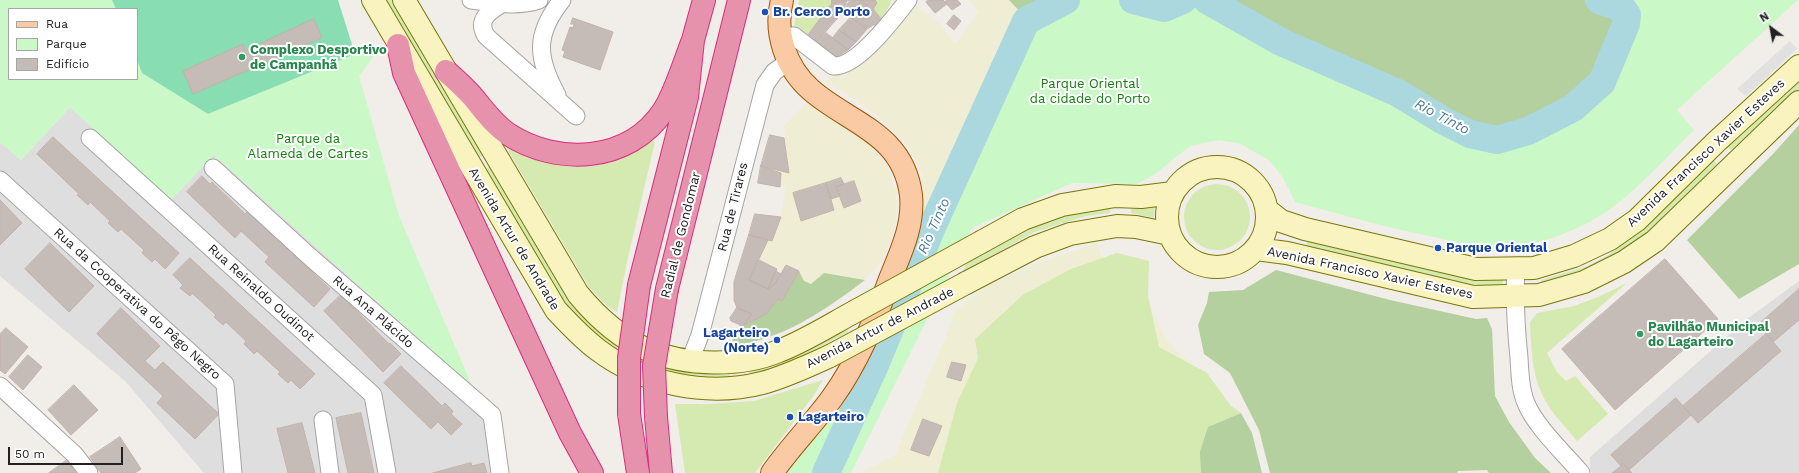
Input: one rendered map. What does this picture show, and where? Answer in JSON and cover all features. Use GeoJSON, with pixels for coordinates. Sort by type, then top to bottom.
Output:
{"type":"FeatureCollection","features":[{"type":"Feature","properties":{"kind":"highway"},"geometry":{"type":"LineString","coordinates":[[446,71],[472,96],[490,118],[507,133],[544,151],[569,156],[608,152],[645,132],[665,109],[693,40],[704,0]]}},
{"type":"Feature","properties":{"kind":"highway","name":"Radial de Gondomar"},"geometry":{"type":"LineString","coordinates":[[662,473],[656,417],[654,366],[667,289],[739,0]]}},
{"type":"Feature","properties":{"kind":"highway"},"geometry":{"type":"LineString","coordinates":[[638,473],[629,414],[628,358],[639,285],[687,97],[693,40]]}},
{"type":"Feature","properties":{"kind":"highway"},"geometry":{"type":"LineString","coordinates":[[398,45],[404,73],[570,433],[592,473]]}},
{"type":"Feature","properties":{"kind":"main road","name":"Avenida Artur de Andrade"},"geometry":{"type":"LineString","coordinates":[[373,0],[398,45],[556,310],[580,335],[599,351],[640,374],[696,388],[734,387],[762,383],[830,356],[1035,247],[1070,234],[1117,226],[1136,227],[1170,234]]}},
{"type":"Feature","properties":{"kind":"main road","name":"Avenida Artur de Andrade"},"geometry":{"type":"LineString","coordinates":[[404,0],[574,287],[590,309],[614,330],[648,350],[690,361],[737,361],[762,357],[779,351],[854,312],[1023,219],[1062,205],[1115,196],[1141,197],[1173,193]]}},
{"type":"Feature","properties":{"kind":"main road"},"geometry":{"type":"LineString","coordinates":[[772,473],[832,399],[858,355],[878,310],[907,235],[911,214],[911,195],[907,176],[888,144],[874,131],[811,90],[798,76],[789,62],[780,36],[778,16],[782,0]]}},
{"type":"Feature","properties":{"kind":"main road","name":"Avenida Francisco Xavier Esteves"},"geometry":{"type":"LineString","coordinates":[[1268,210],[1281,221],[1305,229],[1476,270],[1534,268],[1574,256],[1610,239],[1637,220],[1716,142],[1799,66]]}},
{"type":"Feature","properties":{"kind":"main road","name":"Avenida Francisco Xavier Esteves"},"geometry":{"type":"LineString","coordinates":[[1256,249],[1287,253],[1472,297],[1539,295],[1584,282],[1630,258],[1655,241],[1799,102]]}},
{"type":"Feature","properties":{"kind":"main road"},"geometry":{"type":"LineString","coordinates":[[1210,167],[1226,167],[1241,172],[1254,182],[1263,195],[1268,210],[1264,237],[1256,249],[1245,259],[1231,265],[1216,267],[1201,265],[1188,258],[1177,247],[1170,234],[1168,213],[1173,193],[1182,180],[1195,171],[1210,167]]}},
{"type":"Feature","properties":{"kind":"street"},"geometry":{"type":"LineString","coordinates":[[471,0],[503,3],[532,2],[539,0]]}},
{"type":"Feature","properties":{"kind":"street"},"geometry":{"type":"LineString","coordinates":[[561,102],[545,68],[541,50],[546,24],[562,0]]}},
{"type":"Feature","properties":{"kind":"street"},"geometry":{"type":"LineString","coordinates":[[780,36],[794,36],[834,66],[838,66],[854,57],[878,37],[910,1]]}},
{"type":"Feature","properties":{"kind":"street"},"geometry":{"type":"LineString","coordinates":[[503,3],[485,16],[482,20],[483,30],[491,41],[576,116]]}},
{"type":"Feature","properties":{"kind":"street","name":"Rua de Tirares"},"geometry":{"type":"LineString","coordinates":[[690,361],[700,335],[765,85],[774,72],[789,62]]}},
{"type":"Feature","properties":{"kind":"street","name":"Rua Reinaldo Oudinot"},"geometry":{"type":"LineString","coordinates":[[90,138],[373,394],[387,473]]}},
{"type":"Feature","properties":{"kind":"street","name":"Rua Ana Plácido"},"geometry":{"type":"LineString","coordinates":[[213,168],[309,256],[492,415],[500,473]]}},
{"type":"Feature","properties":{"kind":"street","name":"Rua da Cooperativa do Pêgo Negro"},"geometry":{"type":"LineString","coordinates":[[0,180],[225,384],[233,473]]}},
{"type":"Feature","properties":{"kind":"street"},"geometry":{"type":"LineString","coordinates":[[1516,269],[1514,296],[1522,389],[1526,404],[1535,419],[1581,473]]}},
{"type":"Feature","properties":{"kind":"street"},"geometry":{"type":"LineString","coordinates":[[0,386],[74,454],[89,473]]}},
{"type":"Feature","properties":{"kind":"street"},"geometry":{"type":"LineString","coordinates":[[323,420],[330,473]]}},
{"type":"Feature","properties":{"kind":"shaded area"},"geometry":{"type":"Polygon","coordinates":[[[1790,41],[1797,49],[1746,96],[1737,89],[1790,41]]]}},
{"type":"Feature","properties":{"kind":"shaded area"},"geometry":{"type":"Polygon","coordinates":[[[70,107],[171,200],[213,154],[494,408],[509,473],[204,473],[125,381],[0,276],[0,142],[21,160],[70,107]]]}},
{"type":"Feature","properties":{"kind":"shaded area"},"geometry":{"type":"Polygon","coordinates":[[[1799,281],[1799,473],[1593,473],[1590,470],[1590,457],[1747,319],[1799,281]]]}},
{"type":"Feature","properties":{"kind":"green space","name":"Parque da Alameda de Cartes"},"geometry":{"type":"Polygon","coordinates":[[[0,0],[112,0],[116,8],[8,8],[8,80],[138,80],[138,63],[142,73],[208,114],[355,54],[362,49],[374,56],[359,76],[399,216],[473,388],[214,155],[171,200],[70,107],[21,160],[0,142],[0,0]]]}},
{"type":"Feature","properties":{"kind":"green space","name":"Complexo Desportivo de Campanhã"},"geometry":{"type":"Polygon","coordinates":[[[112,0],[338,0],[355,54],[208,114],[142,73],[138,63],[138,8],[116,8],[112,0]]]}},
{"type":"Feature","properties":{"kind":"green space"},"geometry":{"type":"Polygon","coordinates":[[[383,0],[394,0],[484,154],[477,159],[383,0]]]}},
{"type":"Feature","properties":{"kind":"green space"},"geometry":{"type":"Polygon","coordinates":[[[799,0],[832,0],[832,3],[807,36],[794,26],[799,0]]]}},
{"type":"Feature","properties":{"kind":"green space"},"geometry":{"type":"Polygon","coordinates":[[[875,0],[892,0],[882,20],[873,9],[877,3],[875,0]]]}},
{"type":"Feature","properties":{"kind":"green space"},"geometry":{"type":"Polygon","coordinates":[[[969,0],[1009,0],[1024,16],[924,237],[922,174],[909,147],[881,119],[846,93],[824,82],[832,76],[848,70],[909,8],[917,6],[940,24],[955,44],[979,12],[969,0]]]}},
{"type":"Feature","properties":{"kind":"green space"},"geometry":{"type":"Polygon","coordinates":[[[1009,0],[1054,0],[1024,16],[1009,0]]]}},
{"type":"Feature","properties":{"kind":"green space","name":"Parque Oriental da cidade do Porto"},"geometry":{"type":"Polygon","coordinates":[[[1054,0],[1231,0],[1255,20],[1282,35],[1304,42],[1419,97],[1456,120],[1490,130],[1513,129],[1542,118],[1591,83],[1602,49],[1613,28],[1615,15],[1600,9],[1587,0],[1798,0],[1677,110],[1694,130],[1650,175],[1614,206],[1601,215],[1573,230],[1542,241],[1509,247],[1477,246],[1400,230],[1295,202],[1283,178],[1270,161],[1241,144],[1219,140],[1190,146],[1155,174],[1137,184],[1072,183],[972,228],[851,473],[786,473],[807,449],[834,408],[923,240],[1024,16],[1054,0]]]}},
{"type":"Feature","properties":{"kind":"green space"},"geometry":{"type":"Polygon","coordinates":[[[1231,0],[1587,0],[1600,9],[1615,15],[1613,28],[1602,49],[1591,83],[1542,118],[1513,129],[1490,130],[1456,120],[1419,97],[1304,42],[1282,35],[1255,20],[1231,0]]]}},
{"type":"Feature","properties":{"kind":"green space"},"geometry":{"type":"Polygon","coordinates":[[[1799,76],[1799,89],[1731,150],[1725,144],[1799,76]]]}},
{"type":"Feature","properties":{"kind":"green space"},"geometry":{"type":"Polygon","coordinates":[[[808,101],[862,137],[887,165],[899,202],[893,235],[880,263],[865,280],[824,273],[812,284],[804,281],[799,270],[786,265],[783,270],[759,260],[768,240],[773,241],[781,217],[786,186],[780,187],[781,173],[789,172],[784,126],[808,101]]]}},
{"type":"Feature","properties":{"kind":"green space"},"geometry":{"type":"Polygon","coordinates":[[[1799,125],[1799,264],[1739,299],[1687,240],[1773,154],[1799,125]]]}},
{"type":"Feature","properties":{"kind":"green space"},"geometry":{"type":"Polygon","coordinates":[[[651,140],[655,142],[628,257],[617,312],[607,306],[589,287],[506,147],[509,146],[515,151],[529,157],[553,164],[582,167],[610,162],[638,149],[651,140]]]}},
{"type":"Feature","properties":{"kind":"green space"},"geometry":{"type":"Polygon","coordinates":[[[1711,157],[1717,164],[1688,195],[1635,243],[1602,262],[1542,282],[1541,280],[1588,266],[1610,254],[1624,237],[1711,157]]]}},
{"type":"Feature","properties":{"kind":"green space"},"geometry":{"type":"Polygon","coordinates":[[[492,165],[597,326],[729,367],[730,378],[691,377],[649,366],[606,344],[567,308],[483,171],[492,165]]]}},
{"type":"Feature","properties":{"kind":"green space"},"geometry":{"type":"Polygon","coordinates":[[[1217,184],[1230,186],[1240,194],[1248,204],[1250,217],[1248,230],[1240,240],[1230,248],[1217,250],[1204,248],[1194,240],[1186,230],[1184,217],[1186,204],[1194,194],[1204,186],[1217,184]]]}},
{"type":"Feature","properties":{"kind":"green space"},"geometry":{"type":"Polygon","coordinates":[[[1155,202],[1154,218],[1131,213],[1132,205],[1155,202]]]}},
{"type":"Feature","properties":{"kind":"green space"},"geometry":{"type":"Polygon","coordinates":[[[1111,204],[1110,213],[1086,216],[1034,232],[963,272],[969,257],[1033,222],[1111,204]]]}},
{"type":"Feature","properties":{"kind":"green space"},"geometry":{"type":"Polygon","coordinates":[[[1308,239],[1503,279],[1503,283],[1491,285],[1469,283],[1441,279],[1376,265],[1306,247],[1308,239]]]}},
{"type":"Feature","properties":{"kind":"green space"},"geometry":{"type":"Polygon","coordinates":[[[1097,243],[1102,259],[1129,284],[1155,316],[1166,339],[1180,354],[1205,375],[1201,473],[860,473],[895,455],[947,334],[954,312],[983,288],[1033,265],[1097,243]]]}},
{"type":"Feature","properties":{"kind":"green space"},"geometry":{"type":"Polygon","coordinates":[[[1117,253],[1149,261],[1148,296],[1159,347],[1207,373],[1231,406],[1241,413],[1208,427],[1203,473],[938,473],[957,403],[978,358],[975,339],[1024,294],[1071,269],[1117,253]]]}},
{"type":"Feature","properties":{"kind":"green space"},"geometry":{"type":"Polygon","coordinates":[[[1276,270],[1390,300],[1476,319],[1487,318],[1492,329],[1495,396],[1509,422],[1535,458],[1551,473],[1489,473],[1487,470],[1458,471],[1457,473],[1270,473],[1259,430],[1230,373],[1204,354],[1198,325],[1207,303],[1209,292],[1243,290],[1276,270]]]}},
{"type":"Feature","properties":{"kind":"green space"},"geometry":{"type":"Polygon","coordinates":[[[799,271],[804,281],[811,284],[824,273],[865,280],[819,313],[801,323],[765,338],[748,343],[730,345],[740,325],[743,326],[758,318],[778,299],[782,301],[799,271]]]}},
{"type":"Feature","properties":{"kind":"green space"},"geometry":{"type":"Polygon","coordinates":[[[1627,283],[1547,353],[1557,372],[1566,381],[1575,376],[1608,414],[1577,441],[1552,411],[1537,382],[1533,362],[1530,322],[1537,313],[1574,306],[1598,297],[1627,283]]]}},
{"type":"Feature","properties":{"kind":"green space"},"geometry":{"type":"Polygon","coordinates":[[[853,317],[847,333],[796,359],[750,374],[749,365],[853,317]]]}},
{"type":"Feature","properties":{"kind":"green space"},"geometry":{"type":"Polygon","coordinates":[[[823,380],[814,395],[755,473],[685,473],[675,404],[711,404],[754,401],[823,380]]]}},
{"type":"Feature","properties":{"kind":"green space"},"geometry":{"type":"Polygon","coordinates":[[[1241,413],[1252,433],[1262,473],[1201,473],[1200,452],[1208,427],[1241,413]]]}},
{"type":"Feature","properties":{"kind":"building"},"geometry":{"type":"Polygon","coordinates":[[[832,0],[850,0],[832,3],[832,0]]]}},
{"type":"Feature","properties":{"kind":"building"},"geometry":{"type":"Polygon","coordinates":[[[851,0],[857,5],[862,0],[866,6],[872,0],[875,0],[877,3],[873,9],[882,20],[879,25],[873,25],[867,29],[842,11],[851,0]]]}},
{"type":"Feature","properties":{"kind":"building"},"geometry":{"type":"Polygon","coordinates":[[[852,0],[862,0],[857,5],[852,0]]]}},
{"type":"Feature","properties":{"kind":"building"},"geometry":{"type":"Polygon","coordinates":[[[862,0],[872,0],[866,6],[862,0]]]}},
{"type":"Feature","properties":{"kind":"building"},"geometry":{"type":"Polygon","coordinates":[[[928,0],[943,0],[947,4],[935,13],[926,2],[928,0]]]}},
{"type":"Feature","properties":{"kind":"building"},"geometry":{"type":"Polygon","coordinates":[[[947,0],[957,0],[961,4],[952,10],[945,2],[947,0]]]}},
{"type":"Feature","properties":{"kind":"building"},"geometry":{"type":"Polygon","coordinates":[[[847,1],[841,14],[815,44],[807,36],[832,3],[847,1]]]}},
{"type":"Feature","properties":{"kind":"building"},"geometry":{"type":"Polygon","coordinates":[[[954,15],[961,21],[954,30],[947,24],[954,15]]]}},
{"type":"Feature","properties":{"kind":"building"},"geometry":{"type":"Polygon","coordinates":[[[851,17],[867,29],[856,42],[839,30],[851,17]]]}},
{"type":"Feature","properties":{"kind":"building"},"geometry":{"type":"Polygon","coordinates":[[[573,18],[613,32],[600,70],[563,57],[565,51],[562,50],[570,27],[573,28],[574,24],[571,24],[573,18]]]}},
{"type":"Feature","properties":{"kind":"building"},"geometry":{"type":"Polygon","coordinates":[[[314,19],[322,38],[193,94],[183,71],[243,44],[245,50],[314,19]]]}},
{"type":"Feature","properties":{"kind":"building"},"geometry":{"type":"Polygon","coordinates":[[[839,30],[856,42],[848,50],[833,38],[839,30]]]}},
{"type":"Feature","properties":{"kind":"building"},"geometry":{"type":"Polygon","coordinates":[[[826,33],[848,50],[835,58],[817,43],[826,33]]]}},
{"type":"Feature","properties":{"kind":"building"},"geometry":{"type":"Polygon","coordinates":[[[770,135],[784,138],[789,173],[761,166],[770,135]]]}},
{"type":"Feature","properties":{"kind":"building"},"geometry":{"type":"Polygon","coordinates":[[[53,137],[179,253],[165,269],[155,259],[152,262],[142,253],[144,250],[121,229],[118,232],[108,223],[110,221],[90,202],[88,205],[77,195],[79,194],[37,154],[53,137]]]}},
{"type":"Feature","properties":{"kind":"building"},"geometry":{"type":"Polygon","coordinates":[[[761,166],[781,173],[780,187],[758,183],[761,166]]]}},
{"type":"Feature","properties":{"kind":"building"},"geometry":{"type":"Polygon","coordinates":[[[202,176],[210,184],[212,182],[245,214],[248,211],[330,289],[314,307],[265,262],[269,257],[241,231],[235,238],[187,192],[202,176]]]}},
{"type":"Feature","properties":{"kind":"building"},"geometry":{"type":"Polygon","coordinates":[[[841,178],[844,184],[836,187],[840,196],[831,199],[826,183],[841,178]]]}},
{"type":"Feature","properties":{"kind":"building"},"geometry":{"type":"Polygon","coordinates":[[[854,181],[861,201],[844,208],[836,187],[854,181]]]}},
{"type":"Feature","properties":{"kind":"building"},"geometry":{"type":"Polygon","coordinates":[[[826,183],[834,210],[801,221],[793,193],[826,183]]]}},
{"type":"Feature","properties":{"kind":"building"},"geometry":{"type":"Polygon","coordinates":[[[0,200],[22,223],[0,245],[0,200]]]}},
{"type":"Feature","properties":{"kind":"building"},"geometry":{"type":"Polygon","coordinates":[[[755,214],[781,217],[772,241],[749,235],[755,214]]]}},
{"type":"Feature","properties":{"kind":"building"},"geometry":{"type":"Polygon","coordinates":[[[749,235],[768,240],[749,280],[768,289],[775,284],[786,265],[799,271],[782,301],[778,299],[766,314],[743,326],[752,314],[737,308],[734,300],[734,282],[749,235]]]}},
{"type":"Feature","properties":{"kind":"building"},"geometry":{"type":"Polygon","coordinates":[[[50,243],[94,286],[69,312],[25,269],[50,243]]]}},
{"type":"Feature","properties":{"kind":"building"},"geometry":{"type":"Polygon","coordinates":[[[190,258],[315,374],[300,389],[291,380],[288,383],[278,374],[280,372],[257,351],[254,354],[244,344],[246,341],[226,322],[223,325],[214,317],[216,315],[192,293],[190,296],[180,288],[183,285],[173,275],[190,258]]]}},
{"type":"Feature","properties":{"kind":"building","name":"Pavilhão Municipal do Lagarteiro"},"geometry":{"type":"Polygon","coordinates":[[[1665,259],[1718,319],[1615,410],[1562,349],[1665,259]]]}},
{"type":"Feature","properties":{"kind":"building"},"geometry":{"type":"Polygon","coordinates":[[[759,260],[777,269],[768,289],[749,280],[759,260]]]}},
{"type":"Feature","properties":{"kind":"building"},"geometry":{"type":"Polygon","coordinates":[[[776,271],[781,274],[775,284],[768,289],[776,271]]]}},
{"type":"Feature","properties":{"kind":"building"},"geometry":{"type":"Polygon","coordinates":[[[1799,289],[1799,320],[1773,342],[1758,325],[1799,289]]]}},
{"type":"Feature","properties":{"kind":"building"},"geometry":{"type":"Polygon","coordinates":[[[341,295],[389,344],[390,343],[401,354],[383,372],[324,311],[341,295]]]}},
{"type":"Feature","properties":{"kind":"building"},"geometry":{"type":"Polygon","coordinates":[[[121,308],[160,346],[145,361],[155,370],[163,362],[219,414],[195,439],[157,403],[163,396],[97,334],[121,308]]]}},
{"type":"Feature","properties":{"kind":"building"},"geometry":{"type":"Polygon","coordinates":[[[737,308],[752,314],[743,326],[731,321],[730,318],[737,308]]]}},
{"type":"Feature","properties":{"kind":"building"},"geometry":{"type":"Polygon","coordinates":[[[6,328],[28,347],[5,374],[0,370],[0,334],[6,328]]]}},
{"type":"Feature","properties":{"kind":"building"},"geometry":{"type":"Polygon","coordinates":[[[1766,334],[1781,351],[1698,423],[1683,406],[1766,334]]]}},
{"type":"Feature","properties":{"kind":"building"},"geometry":{"type":"Polygon","coordinates":[[[28,355],[42,367],[23,390],[9,377],[28,355]]]}},
{"type":"Feature","properties":{"kind":"building"},"geometry":{"type":"Polygon","coordinates":[[[952,362],[966,365],[961,381],[947,377],[952,362]]]}},
{"type":"Feature","properties":{"kind":"building"},"geometry":{"type":"Polygon","coordinates":[[[401,366],[442,406],[445,403],[453,411],[451,414],[462,424],[451,435],[438,422],[431,429],[384,383],[401,366]]]}},
{"type":"Feature","properties":{"kind":"building"},"geometry":{"type":"Polygon","coordinates":[[[74,385],[98,410],[71,435],[48,410],[74,385]]]}},
{"type":"Feature","properties":{"kind":"building"},"geometry":{"type":"Polygon","coordinates":[[[1676,398],[1691,415],[1629,470],[1623,463],[1621,466],[1611,455],[1676,398]]]}},
{"type":"Feature","properties":{"kind":"building"},"geometry":{"type":"Polygon","coordinates":[[[361,413],[374,473],[348,473],[336,418],[361,413]]]}},
{"type":"Feature","properties":{"kind":"building"},"geometry":{"type":"Polygon","coordinates":[[[923,419],[942,426],[929,456],[911,450],[923,419]]]}},
{"type":"Feature","properties":{"kind":"building"},"geometry":{"type":"Polygon","coordinates":[[[302,423],[315,473],[288,473],[277,429],[302,423]]]}},
{"type":"Feature","properties":{"kind":"building"},"geometry":{"type":"Polygon","coordinates":[[[120,437],[141,469],[135,473],[101,473],[90,457],[120,437]]]}},
{"type":"Feature","properties":{"kind":"building"},"geometry":{"type":"Polygon","coordinates":[[[67,460],[76,473],[49,473],[67,460]]]}},
{"type":"Feature","properties":{"kind":"building"},"geometry":{"type":"Polygon","coordinates":[[[471,463],[472,466],[484,463],[487,473],[433,473],[471,463]]]}},
{"type":"Feature","properties":{"kind":"building"},"geometry":{"type":"Polygon","coordinates":[[[1623,463],[1632,473],[1612,473],[1621,466],[1623,463]]]}},
{"type":"Feature","properties":{"kind":"waterway","name":"Rio Tinto"},"geometry":{"type":"LineString","coordinates":[[826,473],[875,365],[932,227],[1026,21],[1066,0]]}},
{"type":"Feature","properties":{"kind":"waterway","name":"Rio Tinto"},"geometry":{"type":"LineString","coordinates":[[1133,0],[1164,8],[1183,0]]}},
{"type":"Feature","properties":{"kind":"waterway","name":"Rio Tinto"},"geometry":{"type":"LineString","coordinates":[[1207,0],[1281,42],[1398,93],[1444,121],[1470,134],[1497,140],[1528,131],[1573,108],[1602,82],[1626,24],[1627,15],[1622,8],[1599,0]]}},
{"type":"Feature","properties":{"kind":"place","name":"Br. Cerco Porto"},"geometry":{"type":"Point","coordinates":[765,12]}},
{"type":"Feature","properties":{"kind":"place","name":"Complexo Desportivo de Campanhã"},"geometry":{"type":"Point","coordinates":[242,57]}},
{"type":"Feature","properties":{"kind":"place","name":"Parque Oriental"},"geometry":{"type":"Point","coordinates":[1438,248]}},
{"type":"Feature","properties":{"kind":"place","name":"Pavilhão Municipal do Lagarteiro"},"geometry":{"type":"Point","coordinates":[1640,334]}},
{"type":"Feature","properties":{"kind":"place","name":"Lagarteiro (Norte)"},"geometry":{"type":"Point","coordinates":[777,340]}},
{"type":"Feature","properties":{"kind":"place","name":"Lagarteiro"},"geometry":{"type":"Point","coordinates":[790,417]}}]}
